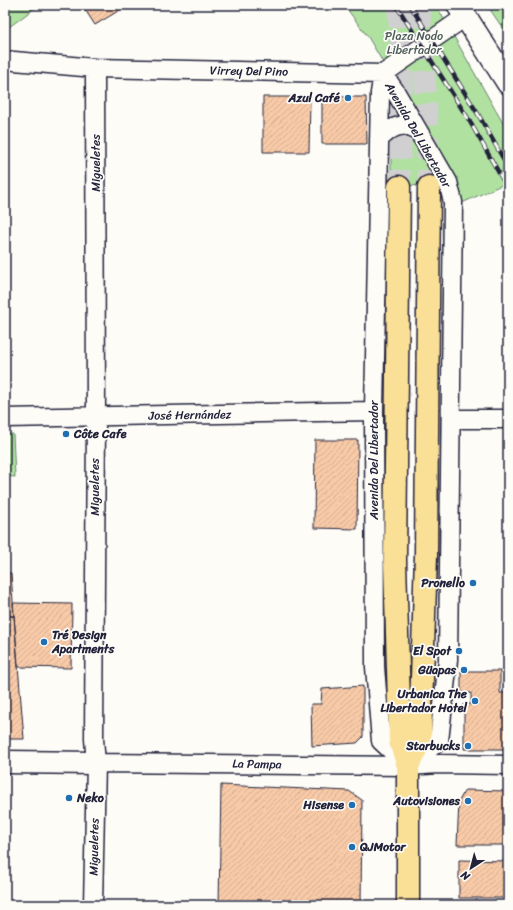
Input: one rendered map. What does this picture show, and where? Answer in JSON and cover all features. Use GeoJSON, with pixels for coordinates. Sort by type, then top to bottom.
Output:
{"type":"FeatureCollection","features":[{"type":"Feature","properties":{"kind":"main road","name":"Avenida Del Libertador"},"geometry":{"type":"LineString","coordinates":[[399,187],[396,561],[400,741],[408,766],[408,905]]}},
{"type":"Feature","properties":{"kind":"main road","name":"Avenida Del Libertador"},"geometry":{"type":"LineString","coordinates":[[408,766],[420,741],[426,554],[429,188]]}},
{"type":"Feature","properties":{"kind":"street"},"geometry":{"type":"LineString","coordinates":[[383,74],[462,11],[508,83]]}},
{"type":"Feature","properties":{"kind":"street","name":"Virrey Del Pino"},"geometry":{"type":"LineString","coordinates":[[14,61],[95,68],[383,74]]}},
{"type":"Feature","properties":{"kind":"street","name":"Migueletes"},"geometry":{"type":"LineString","coordinates":[[93,905],[96,763],[94,739],[96,417],[95,68]]}},
{"type":"Feature","properties":{"kind":"street","name":"Avenida Del Libertador"},"geometry":{"type":"LineString","coordinates":[[383,74],[395,91],[448,182],[453,202],[448,660],[439,741],[408,766],[381,741],[375,667],[374,411],[380,93],[383,74]]}},
{"type":"Feature","properties":{"kind":"street"},"geometry":{"type":"LineString","coordinates":[[379,139],[389,130],[394,128],[406,126],[418,131]]}},
{"type":"Feature","properties":{"kind":"street","name":"José Hernández"},"geometry":{"type":"LineString","coordinates":[[5,418],[374,411]]}},
{"type":"Feature","properties":{"kind":"street"},"geometry":{"type":"LineString","coordinates":[[451,419],[508,419]]}},
{"type":"Feature","properties":{"kind":"street","name":"La Pampa"},"geometry":{"type":"LineString","coordinates":[[5,762],[408,766],[439,764],[508,765]]}},
{"type":"Feature","properties":{"kind":"green space"},"geometry":{"type":"Polygon","coordinates":[[[5,5],[39,5],[5,30],[5,5]]]}},
{"type":"Feature","properties":{"kind":"green space","name":"Plaza Nodo Libertador"},"geometry":{"type":"Polygon","coordinates":[[[344,5],[436,5],[508,132],[508,182],[462,203],[458,190],[368,37],[344,5]]]}},
{"type":"Feature","properties":{"kind":"green space"},"geometry":{"type":"Polygon","coordinates":[[[487,5],[508,5],[508,36],[487,5]]]}},
{"type":"Feature","properties":{"kind":"green space"},"geometry":{"type":"Polygon","coordinates":[[[404,140],[413,142],[426,158],[443,185],[391,186],[391,147],[396,141],[404,140]]]}},
{"type":"Feature","properties":{"kind":"green space"},"geometry":{"type":"Polygon","coordinates":[[[5,434],[13,434],[15,477],[5,476],[5,434]]]}},
{"type":"Feature","properties":{"kind":"building"},"geometry":{"type":"Polygon","coordinates":[[[82,5],[128,5],[95,25],[82,5]]]}},
{"type":"Feature","properties":{"kind":"building"},"geometry":{"type":"Polygon","coordinates":[[[263,97],[310,97],[309,152],[263,152],[263,97]]]}},
{"type":"Feature","properties":{"kind":"building"},"geometry":{"type":"Polygon","coordinates":[[[322,97],[366,97],[367,144],[322,144],[322,97]]]}},
{"type":"Feature","properties":{"kind":"building"},"geometry":{"type":"Polygon","coordinates":[[[315,440],[358,440],[357,529],[314,528],[315,440]]]}},
{"type":"Feature","properties":{"kind":"building"},"geometry":{"type":"Polygon","coordinates":[[[5,573],[11,573],[14,616],[5,616],[5,573]]]}},
{"type":"Feature","properties":{"kind":"building","name":"Tré Design Apartments"},"geometry":{"type":"Polygon","coordinates":[[[13,603],[72,604],[71,668],[18,667],[13,603]]]}},
{"type":"Feature","properties":{"kind":"building"},"geometry":{"type":"Polygon","coordinates":[[[5,616],[14,616],[24,739],[5,739],[5,616]]]}},
{"type":"Feature","properties":{"kind":"building"},"geometry":{"type":"Polygon","coordinates":[[[461,671],[500,671],[500,693],[508,693],[508,749],[464,749],[464,704],[471,704],[471,693],[461,692],[461,671]]]}},
{"type":"Feature","properties":{"kind":"building"},"geometry":{"type":"Polygon","coordinates":[[[363,686],[363,737],[357,743],[312,746],[311,704],[321,704],[322,689],[363,686]]]}},
{"type":"Feature","properties":{"kind":"building"},"geometry":{"type":"Polygon","coordinates":[[[221,785],[349,791],[362,800],[361,905],[219,905],[221,785]]]}},
{"type":"Feature","properties":{"kind":"building"},"geometry":{"type":"Polygon","coordinates":[[[465,790],[508,791],[508,845],[457,845],[459,801],[465,790]]]}},
{"type":"Feature","properties":{"kind":"building"},"geometry":{"type":"Polygon","coordinates":[[[459,860],[508,861],[508,898],[459,898],[459,860]]]}},
{"type":"Feature","properties":{"kind":"tunnel"},"geometry":{"type":"LineString","coordinates":[[398,5],[401,51],[399,187]]}},
{"type":"Feature","properties":{"kind":"tunnel"},"geometry":{"type":"LineString","coordinates":[[419,5],[426,100],[429,187]]}},
{"type":"Feature","properties":{"kind":"railway"},"geometry":{"type":"LineString","coordinates":[[396,5],[469,120],[508,189]]}},
{"type":"Feature","properties":{"kind":"railway"},"geometry":{"type":"LineString","coordinates":[[410,5],[478,114],[508,167]]}},
{"type":"Feature","properties":{"kind":"place","name":"Azul Café"},"geometry":{"type":"Point","coordinates":[348,98]}},
{"type":"Feature","properties":{"kind":"place","name":"Côte Cafe"},"geometry":{"type":"Point","coordinates":[66,434]}},
{"type":"Feature","properties":{"kind":"place","name":"Pronello"},"geometry":{"type":"Point","coordinates":[473,583]}},
{"type":"Feature","properties":{"kind":"place","name":"Tré Design Apartments"},"geometry":{"type":"Point","coordinates":[44,642]}},
{"type":"Feature","properties":{"kind":"place","name":"El Spot"},"geometry":{"type":"Point","coordinates":[459,651]}},
{"type":"Feature","properties":{"kind":"place","name":"Güapas"},"geometry":{"type":"Point","coordinates":[464,670]}},
{"type":"Feature","properties":{"kind":"place","name":"Urbanica The Libertador Hotel"},"geometry":{"type":"Point","coordinates":[475,701]}},
{"type":"Feature","properties":{"kind":"place","name":"Starbucks"},"geometry":{"type":"Point","coordinates":[468,746]}},
{"type":"Feature","properties":{"kind":"place","name":"Neko"},"geometry":{"type":"Point","coordinates":[69,798]}},
{"type":"Feature","properties":{"kind":"place","name":"Autovisiones"},"geometry":{"type":"Point","coordinates":[468,801]}},
{"type":"Feature","properties":{"kind":"place","name":"Hisense"},"geometry":{"type":"Point","coordinates":[352,805]}},
{"type":"Feature","properties":{"kind":"place","name":"QJMotor"},"geometry":{"type":"Point","coordinates":[352,847]}}]}
